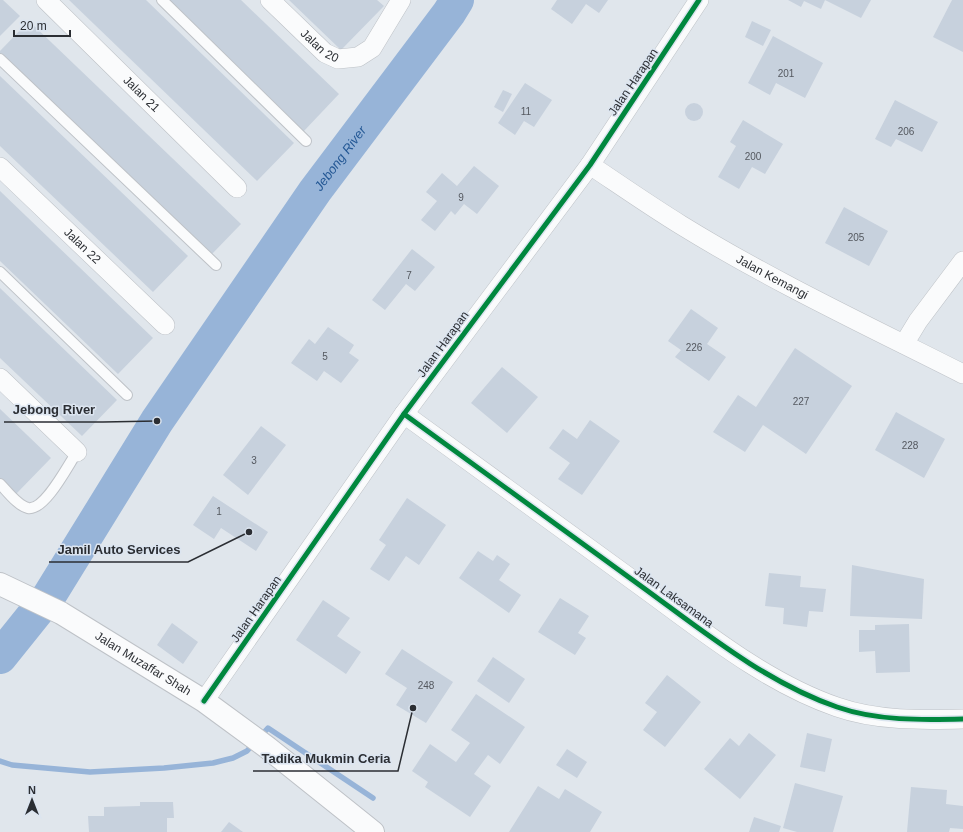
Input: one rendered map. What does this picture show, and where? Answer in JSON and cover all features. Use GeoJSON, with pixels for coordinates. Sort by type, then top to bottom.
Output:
{"type":"FeatureCollection","features":[{"type":"Feature","properties":{"kind":"main road","name":"Jalan Muzaffar Shah"},"geometry":{"type":"LineString","coordinates":[[8,588],[61,613],[204,701],[268,748],[373,832]]}},
{"type":"Feature","properties":{"kind":"street","name":"Jalan 21"},"geometry":{"type":"LineString","coordinates":[[46,0],[237,188]]}},
{"type":"Feature","properties":{"kind":"street","name":"Jalan 20"},"geometry":{"type":"LineString","coordinates":[[270,0],[325,53],[338,59],[358,57],[372,48],[398,1]]}},
{"type":"Feature","properties":{"kind":"street","name":"Jalan Harapan"},"geometry":{"type":"LineString","coordinates":[[204,701],[404,414],[590,165],[699,0]]}},
{"type":"Feature","properties":{"kind":"street","name":"Jalan Kemangi"},"geometry":{"type":"LineString","coordinates":[[590,165],[711,243],[811,298],[963,374]]}},
{"type":"Feature","properties":{"kind":"street","name":"Jalan 22"},"geometry":{"type":"LineString","coordinates":[[0,167],[165,325]]}},
{"type":"Feature","properties":{"kind":"street"},"geometry":{"type":"LineString","coordinates":[[904,344],[918,321],[963,261]]}},
{"type":"Feature","properties":{"kind":"street"},"geometry":{"type":"LineString","coordinates":[[0,378],[77,452]]}},
{"type":"Feature","properties":{"kind":"street","name":"Jalan Laksamana"},"geometry":{"type":"LineString","coordinates":[[404,414],[731,651],[797,691],[837,707],[877,717],[924,720],[963,719]]}},
{"type":"Feature","properties":{"kind":"lane"},"geometry":{"type":"LineString","coordinates":[[162,0],[306,141]]}},
{"type":"Feature","properties":{"kind":"lane"},"geometry":{"type":"LineString","coordinates":[[0,60],[216,265]]}},
{"type":"Feature","properties":{"kind":"lane"},"geometry":{"type":"LineString","coordinates":[[0,272],[127,395]]}},
{"type":"Feature","properties":{"kind":"lane"},"geometry":{"type":"LineString","coordinates":[[0,484],[20,504],[28,508],[36,507],[44,501],[77,452]]}},
{"type":"Feature","properties":{"kind":"building"},"geometry":{"type":"Polygon","coordinates":[[[0,0],[3,0],[20,16],[0,36],[0,0]]]}},
{"type":"Feature","properties":{"kind":"building"},"geometry":{"type":"Polygon","coordinates":[[[69,0],[146,0],[294,143],[257,181],[69,0]]]}},
{"type":"Feature","properties":{"kind":"building"},"geometry":{"type":"Polygon","coordinates":[[[166,0],[241,0],[339,94],[303,132],[166,0]]]}},
{"type":"Feature","properties":{"kind":"building"},"geometry":{"type":"Polygon","coordinates":[[[289,0],[377,0],[384,6],[341,50],[289,0]]]}},
{"type":"Feature","properties":{"kind":"building"},"geometry":{"type":"Polygon","coordinates":[[[557,0],[608,0],[599,13],[586,4],[572,24],[551,9],[557,0]]]}},
{"type":"Feature","properties":{"kind":"building"},"geometry":{"type":"Polygon","coordinates":[[[788,0],[825,0],[821,9],[804,1],[801,7],[788,0]]]}},
{"type":"Feature","properties":{"kind":"building"},"geometry":{"type":"Polygon","coordinates":[[[825,0],[871,0],[861,18],[825,0]]]}},
{"type":"Feature","properties":{"kind":"building"},"geometry":{"type":"Polygon","coordinates":[[[952,0],[963,0],[963,52],[933,37],[952,0]]]}},
{"type":"Feature","properties":{"kind":"building"},"geometry":{"type":"Polygon","coordinates":[[[29,21],[241,224],[210,256],[0,54],[0,51],[29,21]]]}},
{"type":"Feature","properties":{"kind":"building"},"geometry":{"type":"Polygon","coordinates":[[[752,21],[771,30],[763,46],[745,37],[752,21]]]}},
{"type":"Feature","properties":{"kind":"building"},"geometry":{"type":"Polygon","coordinates":[[[773,36],[823,63],[805,98],[776,83],[770,95],[748,83],[773,36]]]}},
{"type":"Feature","properties":{"kind":"building"},"geometry":{"type":"Polygon","coordinates":[[[0,76],[188,256],[153,292],[0,146],[0,76]]]}},
{"type":"Feature","properties":{"kind":"building"},"geometry":{"type":"Polygon","coordinates":[[[525,83],[552,100],[534,127],[524,121],[515,135],[498,123],[525,83]]]}},
{"type":"Feature","properties":{"kind":"building"},"geometry":{"type":"Polygon","coordinates":[[[503,90],[512,94],[503,112],[494,107],[503,90]]]}},
{"type":"Feature","properties":{"kind":"building"},"geometry":{"type":"Polygon","coordinates":[[[895,100],[938,122],[922,152],[896,139],[891,147],[875,139],[895,100]]]}},
{"type":"Feature","properties":{"kind":"building"},"geometry":{"type":"Polygon","coordinates":[[[694,103],[700,106],[703,112],[700,118],[694,121],[688,118],[685,112],[688,106],[694,103]]]}},
{"type":"Feature","properties":{"kind":"building"},"geometry":{"type":"Polygon","coordinates":[[[743,120],[783,144],[765,174],[752,167],[739,189],[718,177],[736,146],[730,142],[743,120]]]}},
{"type":"Feature","properties":{"kind":"building"},"geometry":{"type":"Polygon","coordinates":[[[474,166],[499,186],[477,214],[464,204],[455,215],[451,211],[435,231],[421,220],[437,201],[426,192],[442,173],[457,186],[474,166]]]}},
{"type":"Feature","properties":{"kind":"building"},"geometry":{"type":"Polygon","coordinates":[[[0,191],[153,338],[118,374],[0,261],[0,191]]]}},
{"type":"Feature","properties":{"kind":"building"},"geometry":{"type":"Polygon","coordinates":[[[844,207],[888,231],[869,266],[825,243],[844,207]]]}},
{"type":"Feature","properties":{"kind":"building"},"geometry":{"type":"Polygon","coordinates":[[[412,249],[435,267],[415,291],[406,284],[385,310],[372,300],[412,249]]]}},
{"type":"Feature","properties":{"kind":"building"},"geometry":{"type":"Polygon","coordinates":[[[0,288],[117,400],[82,436],[0,358],[0,288]]]}},
{"type":"Feature","properties":{"kind":"building"},"geometry":{"type":"Polygon","coordinates":[[[691,309],[718,328],[707,344],[726,357],[709,381],[675,357],[681,350],[668,341],[691,309]]]}},
{"type":"Feature","properties":{"kind":"building"},"geometry":{"type":"Polygon","coordinates":[[[328,327],[354,345],[349,353],[359,360],[341,383],[324,371],[317,381],[291,363],[309,339],[315,344],[328,327]]]}},
{"type":"Feature","properties":{"kind":"building"},"geometry":{"type":"Polygon","coordinates":[[[795,348],[852,386],[806,454],[763,425],[745,452],[713,432],[738,395],[756,407],[795,348]]]}},
{"type":"Feature","properties":{"kind":"building"},"geometry":{"type":"Polygon","coordinates":[[[502,367],[538,397],[507,433],[471,403],[502,367]]]}},
{"type":"Feature","properties":{"kind":"building"},"geometry":{"type":"Polygon","coordinates":[[[0,409],[51,458],[16,494],[0,479],[0,409]]]}},
{"type":"Feature","properties":{"kind":"building"},"geometry":{"type":"Polygon","coordinates":[[[896,412],[945,439],[924,478],[875,450],[896,412]]]}},
{"type":"Feature","properties":{"kind":"building"},"geometry":{"type":"Polygon","coordinates":[[[590,420],[620,441],[582,495],[558,479],[570,463],[549,448],[563,429],[577,439],[590,420]]]}},
{"type":"Feature","properties":{"kind":"building"},"geometry":{"type":"Polygon","coordinates":[[[261,426],[286,445],[248,495],[223,475],[261,426]]]}},
{"type":"Feature","properties":{"kind":"building"},"geometry":{"type":"Polygon","coordinates":[[[213,496],[268,532],[256,551],[221,528],[214,539],[193,525],[213,496]]]}},
{"type":"Feature","properties":{"kind":"building"},"geometry":{"type":"Polygon","coordinates":[[[407,498],[446,525],[419,565],[406,556],[389,581],[370,569],[386,545],[379,540],[407,498]]]}},
{"type":"Feature","properties":{"kind":"building"},"geometry":{"type":"Polygon","coordinates":[[[478,551],[493,561],[497,555],[510,564],[499,580],[521,595],[509,613],[459,578],[478,551]]]}},
{"type":"Feature","properties":{"kind":"building"},"geometry":{"type":"Polygon","coordinates":[[[852,565],[924,579],[922,619],[850,616],[852,565]]]}},
{"type":"Feature","properties":{"kind":"building"},"geometry":{"type":"Polygon","coordinates":[[[769,573],[801,576],[800,587],[826,589],[823,612],[809,611],[807,627],[783,624],[784,608],[765,606],[769,573]]]}},
{"type":"Feature","properties":{"kind":"building"},"geometry":{"type":"Polygon","coordinates":[[[560,598],[589,616],[578,633],[586,638],[575,655],[538,632],[560,598]]]}},
{"type":"Feature","properties":{"kind":"building"},"geometry":{"type":"Polygon","coordinates":[[[323,600],[350,618],[337,636],[361,652],[346,674],[296,640],[323,600]]]}},
{"type":"Feature","properties":{"kind":"building"},"geometry":{"type":"Polygon","coordinates":[[[172,623],[198,642],[183,664],[157,645],[172,623]]]}},
{"type":"Feature","properties":{"kind":"building"},"geometry":{"type":"Polygon","coordinates":[[[909,624],[910,672],[876,673],[875,651],[859,652],[859,630],[875,630],[875,625],[909,624]]]}},
{"type":"Feature","properties":{"kind":"building"},"geometry":{"type":"Polygon","coordinates":[[[402,649],[453,682],[426,723],[396,705],[407,688],[385,674],[402,649]]]}},
{"type":"Feature","properties":{"kind":"building"},"geometry":{"type":"Polygon","coordinates":[[[493,657],[525,679],[509,703],[477,681],[493,657]]]}},
{"type":"Feature","properties":{"kind":"building"},"geometry":{"type":"Polygon","coordinates":[[[667,675],[701,702],[665,747],[643,730],[657,712],[645,703],[667,675]]]}},
{"type":"Feature","properties":{"kind":"building"},"geometry":{"type":"Polygon","coordinates":[[[476,694],[525,727],[500,764],[488,755],[474,774],[491,786],[470,817],[425,787],[428,782],[412,771],[430,744],[456,762],[470,743],[451,730],[476,694]]]}},
{"type":"Feature","properties":{"kind":"building"},"geometry":{"type":"Polygon","coordinates":[[[749,733],[776,755],[740,799],[704,769],[730,738],[739,746],[749,733]]]}},
{"type":"Feature","properties":{"kind":"building"},"geometry":{"type":"Polygon","coordinates":[[[807,733],[832,739],[825,772],[800,767],[807,733]]]}},
{"type":"Feature","properties":{"kind":"building"},"geometry":{"type":"Polygon","coordinates":[[[567,749],[587,762],[577,778],[556,765],[567,749]]]}},
{"type":"Feature","properties":{"kind":"building"},"geometry":{"type":"Polygon","coordinates":[[[795,783],[843,796],[833,832],[797,832],[783,828],[795,783]]]}},
{"type":"Feature","properties":{"kind":"building"},"geometry":{"type":"Polygon","coordinates":[[[538,786],[559,799],[565,789],[602,812],[590,832],[509,832],[538,786]]]}},
{"type":"Feature","properties":{"kind":"building"},"geometry":{"type":"Polygon","coordinates":[[[911,787],[947,790],[946,804],[963,806],[963,829],[950,828],[949,832],[907,832],[911,787]]]}},
{"type":"Feature","properties":{"kind":"building"},"geometry":{"type":"Polygon","coordinates":[[[140,802],[173,802],[174,818],[167,818],[167,832],[89,832],[88,816],[104,816],[104,807],[140,806],[140,802]]]}},
{"type":"Feature","properties":{"kind":"building"},"geometry":{"type":"Polygon","coordinates":[[[754,817],[781,826],[779,832],[749,832],[754,817]]]}},
{"type":"Feature","properties":{"kind":"building"},"geometry":{"type":"Polygon","coordinates":[[[229,822],[243,832],[221,832],[229,822]]]}},
{"type":"Feature","properties":{"kind":"waterway","name":"Jebong River"},"geometry":{"type":"LineString","coordinates":[[0,657],[49,596],[157,421],[315,191],[449,13],[457,0]]}},
{"type":"Feature","properties":{"kind":"waterway"},"geometry":{"type":"LineString","coordinates":[[260,737],[268,728],[373,798]]}},
{"type":"Feature","properties":{"kind":"waterway"},"geometry":{"type":"LineString","coordinates":[[0,761],[12,765],[90,772],[164,768],[213,763],[233,758],[247,751],[254,743]]}},
{"type":"Feature","properties":{"kind":"cycle path"},"geometry":{"type":"LineString","coordinates":[[204,701],[404,414],[590,165],[699,0]]}},
{"type":"Feature","properties":{"kind":"cycle path"},"geometry":{"type":"LineString","coordinates":[[404,414],[713,639],[761,670],[786,684],[811,697],[852,712],[899,719],[963,719]]}},
{"type":"Feature","properties":{"kind":"place","name":"Jebong River"},"geometry":{"type":"Point","coordinates":[157,421]}},
{"type":"Feature","properties":{"kind":"place","name":"Jamil Auto Services"},"geometry":{"type":"Point","coordinates":[249,532]}},
{"type":"Feature","properties":{"kind":"place","name":"Tadika Mukmin Ceria"},"geometry":{"type":"Point","coordinates":[413,708]}}]}
